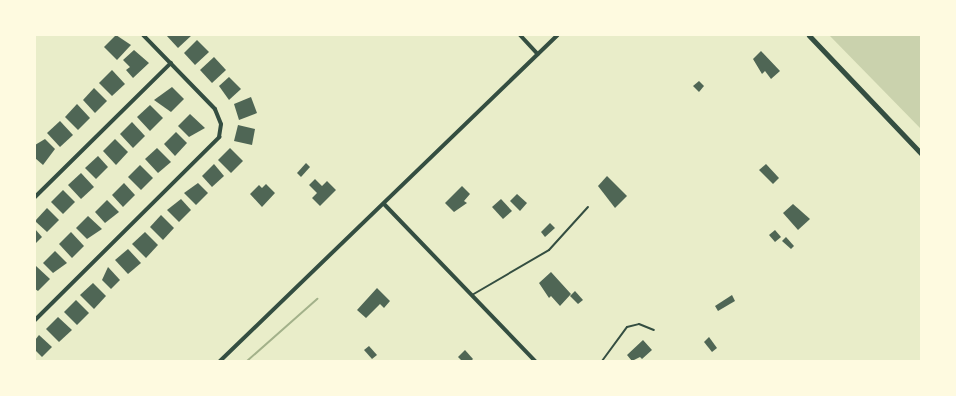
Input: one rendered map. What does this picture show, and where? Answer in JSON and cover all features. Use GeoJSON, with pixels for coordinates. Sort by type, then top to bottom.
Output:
{"type":"FeatureCollection","features":[{"type":"Feature","properties":{"kind":"street"},"geometry":{"type":"LineString","coordinates":[[35,320],[219,138],[221,124],[215,109],[143,35]]}},
{"type":"Feature","properties":{"kind":"street"},"geometry":{"type":"LineString","coordinates":[[520,35],[538,54]]}},
{"type":"Feature","properties":{"kind":"street"},"geometry":{"type":"LineString","coordinates":[[220,361],[384,204],[556,35]]}},
{"type":"Feature","properties":{"kind":"street"},"geometry":{"type":"LineString","coordinates":[[809,35],[921,152]]}},
{"type":"Feature","properties":{"kind":"street"},"geometry":{"type":"LineString","coordinates":[[35,197],[171,63]]}},
{"type":"Feature","properties":{"kind":"street"},"geometry":{"type":"LineString","coordinates":[[384,204],[535,361]]}},
{"type":"Feature","properties":{"kind":"lane"},"geometry":{"type":"LineString","coordinates":[[472,295],[549,250],[588,206]]}},
{"type":"Feature","properties":{"kind":"lane"},"geometry":{"type":"LineString","coordinates":[[602,361],[627,327],[638,324],[654,330]]}},
{"type":"Feature","properties":{"kind":"green space"},"geometry":{"type":"Polygon","coordinates":[[[829,35],[921,35],[921,129],[829,35]]]}},
{"type":"Feature","properties":{"kind":"building"},"geometry":{"type":"Polygon","coordinates":[[[116,35],[131,45],[117,60],[104,47],[116,35]]]}},
{"type":"Feature","properties":{"kind":"building"},"geometry":{"type":"Polygon","coordinates":[[[166,35],[192,35],[178,48],[166,35]]]}},
{"type":"Feature","properties":{"kind":"building"},"geometry":{"type":"Polygon","coordinates":[[[197,40],[209,52],[195,65],[184,53],[197,40]]]}},
{"type":"Feature","properties":{"kind":"building"},"geometry":{"type":"Polygon","coordinates":[[[134,50],[149,63],[133,78],[126,70],[130,67],[123,60],[134,50]]]}},
{"type":"Feature","properties":{"kind":"building"},"geometry":{"type":"Polygon","coordinates":[[[761,51],[780,71],[771,79],[765,71],[762,74],[753,59],[761,51]]]}},
{"type":"Feature","properties":{"kind":"building"},"geometry":{"type":"Polygon","coordinates":[[[214,57],[226,70],[212,83],[200,70],[214,57]]]}},
{"type":"Feature","properties":{"kind":"building"},"geometry":{"type":"Polygon","coordinates":[[[112,70],[125,84],[112,96],[99,83],[112,70]]]}},
{"type":"Feature","properties":{"kind":"building"},"geometry":{"type":"Polygon","coordinates":[[[229,77],[241,89],[229,100],[219,86],[229,77]]]}},
{"type":"Feature","properties":{"kind":"building"},"geometry":{"type":"Polygon","coordinates":[[[699,81],[704,86],[699,92],[693,86],[699,81]]]}},
{"type":"Feature","properties":{"kind":"building"},"geometry":{"type":"Polygon","coordinates":[[[172,87],[184,99],[171,112],[154,100],[172,87]]]}},
{"type":"Feature","properties":{"kind":"building"},"geometry":{"type":"Polygon","coordinates":[[[94,88],[107,101],[95,113],[83,100],[94,88]]]}},
{"type":"Feature","properties":{"kind":"building"},"geometry":{"type":"Polygon","coordinates":[[[251,97],[257,113],[239,120],[234,104],[251,97]]]}},
{"type":"Feature","properties":{"kind":"building"},"geometry":{"type":"Polygon","coordinates":[[[77,104],[90,118],[78,130],[65,117],[77,104]]]}},
{"type":"Feature","properties":{"kind":"building"},"geometry":{"type":"Polygon","coordinates":[[[150,105],[163,118],[150,131],[137,117],[150,105]]]}},
{"type":"Feature","properties":{"kind":"building"},"geometry":{"type":"Polygon","coordinates":[[[190,114],[205,128],[189,137],[178,126],[190,114]]]}},
{"type":"Feature","properties":{"kind":"building"},"geometry":{"type":"Polygon","coordinates":[[[60,121],[73,135],[60,147],[47,133],[60,121]]]}},
{"type":"Feature","properties":{"kind":"building"},"geometry":{"type":"Polygon","coordinates":[[[132,122],[145,136],[133,148],[120,134],[132,122]]]}},
{"type":"Feature","properties":{"kind":"building"},"geometry":{"type":"Polygon","coordinates":[[[238,125],[255,129],[252,145],[234,141],[238,125]]]}},
{"type":"Feature","properties":{"kind":"building"},"geometry":{"type":"Polygon","coordinates":[[[176,132],[187,143],[175,156],[164,144],[176,132]]]}},
{"type":"Feature","properties":{"kind":"building"},"geometry":{"type":"Polygon","coordinates":[[[45,139],[55,149],[43,165],[35,158],[35,145],[45,139]]]}},
{"type":"Feature","properties":{"kind":"building"},"geometry":{"type":"Polygon","coordinates":[[[115,139],[128,152],[116,165],[103,151],[115,139]]]}},
{"type":"Feature","properties":{"kind":"building"},"geometry":{"type":"Polygon","coordinates":[[[157,148],[171,162],[158,173],[145,159],[157,148]]]}},
{"type":"Feature","properties":{"kind":"building"},"geometry":{"type":"Polygon","coordinates":[[[230,148],[243,161],[231,173],[218,160],[230,148]]]}},
{"type":"Feature","properties":{"kind":"building"},"geometry":{"type":"Polygon","coordinates":[[[98,156],[108,167],[96,179],[85,168],[98,156]]]}},
{"type":"Feature","properties":{"kind":"building"},"geometry":{"type":"Polygon","coordinates":[[[306,163],[310,167],[301,177],[297,173],[306,163]]]}},
{"type":"Feature","properties":{"kind":"building"},"geometry":{"type":"Polygon","coordinates":[[[214,164],[224,176],[212,187],[202,176],[214,164]]]}},
{"type":"Feature","properties":{"kind":"building"},"geometry":{"type":"Polygon","coordinates":[[[766,164],[779,178],[773,184],[759,170],[766,164]]]}},
{"type":"Feature","properties":{"kind":"building"},"geometry":{"type":"Polygon","coordinates":[[[140,165],[153,178],[141,190],[128,177],[140,165]]]}},
{"type":"Feature","properties":{"kind":"building"},"geometry":{"type":"Polygon","coordinates":[[[81,173],[94,187],[81,199],[68,185],[81,173]]]}},
{"type":"Feature","properties":{"kind":"building"},"geometry":{"type":"Polygon","coordinates":[[[607,176],[627,196],[615,208],[598,186],[607,176]]]}},
{"type":"Feature","properties":{"kind":"building"},"geometry":{"type":"Polygon","coordinates":[[[315,179],[322,186],[327,181],[336,190],[320,206],[312,198],[317,193],[309,185],[315,179]]]}},
{"type":"Feature","properties":{"kind":"building"},"geometry":{"type":"Polygon","coordinates":[[[124,183],[135,195],[123,207],[112,195],[124,183]]]}},
{"type":"Feature","properties":{"kind":"building"},"geometry":{"type":"Polygon","coordinates":[[[198,183],[208,193],[196,205],[184,193],[198,183]]]}},
{"type":"Feature","properties":{"kind":"building"},"geometry":{"type":"Polygon","coordinates":[[[266,184],[275,193],[262,207],[250,194],[259,185],[262,188],[266,184]]]}},
{"type":"Feature","properties":{"kind":"building"},"geometry":{"type":"Polygon","coordinates":[[[462,186],[470,194],[464,201],[467,203],[454,212],[445,203],[462,186]]]}},
{"type":"Feature","properties":{"kind":"building"},"geometry":{"type":"Polygon","coordinates":[[[63,190],[75,202],[63,214],[51,202],[63,190]]]}},
{"type":"Feature","properties":{"kind":"building"},"geometry":{"type":"Polygon","coordinates":[[[517,194],[527,203],[520,211],[510,201],[517,194]]]}},
{"type":"Feature","properties":{"kind":"building"},"geometry":{"type":"Polygon","coordinates":[[[181,199],[191,210],[179,222],[167,210],[181,199]]]}},
{"type":"Feature","properties":{"kind":"building"},"geometry":{"type":"Polygon","coordinates":[[[501,199],[512,211],[503,219],[492,207],[501,199]]]}},
{"type":"Feature","properties":{"kind":"building"},"geometry":{"type":"Polygon","coordinates":[[[107,200],[119,212],[105,223],[95,212],[107,200]]]}},
{"type":"Feature","properties":{"kind":"building"},"geometry":{"type":"Polygon","coordinates":[[[793,204],[810,219],[798,230],[783,213],[793,204]]]}},
{"type":"Feature","properties":{"kind":"building"},"geometry":{"type":"Polygon","coordinates":[[[47,208],[59,220],[47,232],[35,221],[47,208]]]}},
{"type":"Feature","properties":{"kind":"building"},"geometry":{"type":"Polygon","coordinates":[[[161,215],[174,228],[163,240],[150,227],[161,215]]]}},
{"type":"Feature","properties":{"kind":"building"},"geometry":{"type":"Polygon","coordinates":[[[88,216],[102,229],[87,239],[76,228],[88,216]]]}},
{"type":"Feature","properties":{"kind":"building"},"geometry":{"type":"Polygon","coordinates":[[[550,223],[555,228],[545,237],[541,232],[550,223]]]}},
{"type":"Feature","properties":{"kind":"building"},"geometry":{"type":"Polygon","coordinates":[[[35,229],[42,237],[35,244],[35,229]]]}},
{"type":"Feature","properties":{"kind":"building"},"geometry":{"type":"Polygon","coordinates":[[[775,230],[781,237],[775,242],[769,235],[775,230]]]}},
{"type":"Feature","properties":{"kind":"building"},"geometry":{"type":"Polygon","coordinates":[[[71,232],[84,246],[72,258],[59,244],[71,232]]]}},
{"type":"Feature","properties":{"kind":"building"},"geometry":{"type":"Polygon","coordinates":[[[145,232],[158,245],[146,258],[132,244],[145,232]]]}},
{"type":"Feature","properties":{"kind":"building"},"geometry":{"type":"Polygon","coordinates":[[[786,237],[794,246],[791,249],[782,241],[786,237]]]}},
{"type":"Feature","properties":{"kind":"building"},"geometry":{"type":"Polygon","coordinates":[[[128,249],[141,263],[128,274],[115,260],[128,249]]]}},
{"type":"Feature","properties":{"kind":"building"},"geometry":{"type":"Polygon","coordinates":[[[55,251],[67,263],[53,273],[43,263],[55,251]]]}},
{"type":"Feature","properties":{"kind":"building"},"geometry":{"type":"Polygon","coordinates":[[[36,266],[50,279],[38,291],[35,289],[36,266]]]}},
{"type":"Feature","properties":{"kind":"building"},"geometry":{"type":"Polygon","coordinates":[[[108,267],[120,280],[111,289],[102,280],[108,267]]]}},
{"type":"Feature","properties":{"kind":"building"},"geometry":{"type":"Polygon","coordinates":[[[551,272],[571,294],[560,306],[551,296],[549,298],[539,283],[551,272]]]}},
{"type":"Feature","properties":{"kind":"building"},"geometry":{"type":"Polygon","coordinates":[[[93,283],[106,296],[94,309],[80,295],[93,283]]]}},
{"type":"Feature","properties":{"kind":"building"},"geometry":{"type":"Polygon","coordinates":[[[377,288],[390,301],[384,308],[380,304],[366,318],[357,310],[377,288]]]}},
{"type":"Feature","properties":{"kind":"building"},"geometry":{"type":"Polygon","coordinates":[[[575,291],[583,300],[578,304],[570,296],[575,291]]]}},
{"type":"Feature","properties":{"kind":"building"},"geometry":{"type":"Polygon","coordinates":[[[732,295],[735,301],[718,311],[715,306],[732,295]]]}},
{"type":"Feature","properties":{"kind":"building"},"geometry":{"type":"Polygon","coordinates":[[[76,300],[89,313],[77,325],[64,312],[76,300]]]}},
{"type":"Feature","properties":{"kind":"building"},"geometry":{"type":"Polygon","coordinates":[[[58,317],[72,330],[59,342],[46,329],[58,317]]]}},
{"type":"Feature","properties":{"kind":"building"},"geometry":{"type":"Polygon","coordinates":[[[39,335],[52,347],[42,357],[35,350],[35,340],[39,335]]]}},
{"type":"Feature","properties":{"kind":"building"},"geometry":{"type":"Polygon","coordinates":[[[709,337],[717,348],[712,352],[704,342],[709,337]]]}},
{"type":"Feature","properties":{"kind":"building"},"geometry":{"type":"Polygon","coordinates":[[[643,340],[652,350],[642,359],[640,357],[632,361],[627,355],[643,340]]]}},
{"type":"Feature","properties":{"kind":"building"},"geometry":{"type":"Polygon","coordinates":[[[369,346],[377,355],[372,359],[364,350],[369,346]]]}},
{"type":"Feature","properties":{"kind":"building"},"geometry":{"type":"Polygon","coordinates":[[[465,350],[473,359],[471,361],[462,361],[458,357],[465,350]]]}},
{"type":"Feature","properties":{"kind":"waterway"},"geometry":{"type":"LineString","coordinates":[[247,361],[317,299]]}}]}
